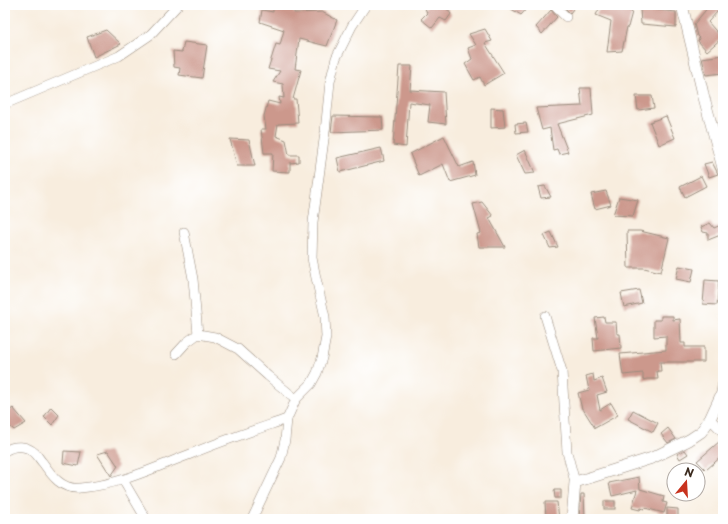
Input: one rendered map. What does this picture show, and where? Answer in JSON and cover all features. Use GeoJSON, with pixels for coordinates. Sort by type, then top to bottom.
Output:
{"type":"FeatureCollection","features":[{"type":"Feature","properties":{"kind":"street"},"geometry":{"type":"LineString","coordinates":[[5,104],[119,56],[150,35],[178,5]]}},
{"type":"Feature","properties":{"kind":"street"},"geometry":{"type":"LineString","coordinates":[[252,519],[282,458],[287,419],[296,399],[311,384],[322,358],[326,337],[325,317],[312,258],[313,222],[330,82],[336,58],[352,26],[366,5]]}},
{"type":"Feature","properties":{"kind":"street"},"geometry":{"type":"LineString","coordinates":[[554,5],[566,17]]}},
{"type":"Feature","properties":{"kind":"street"},"geometry":{"type":"LineString","coordinates":[[682,5],[702,94],[723,168]]}},
{"type":"Feature","properties":{"kind":"street"},"geometry":{"type":"LineString","coordinates":[[184,232],[193,279],[198,334]]}},
{"type":"Feature","properties":{"kind":"street"},"geometry":{"type":"LineString","coordinates":[[545,316],[562,371],[567,452],[575,482],[572,519]]}},
{"type":"Feature","properties":{"kind":"street"},"geometry":{"type":"LineString","coordinates":[[176,354],[187,342],[198,334],[215,337],[238,349],[296,399]]}},
{"type":"Feature","properties":{"kind":"street"},"geometry":{"type":"LineString","coordinates":[[575,482],[592,478],[652,458],[689,440],[701,432],[710,419],[722,393],[723,386]]}},
{"type":"Feature","properties":{"kind":"street"},"geometry":{"type":"LineString","coordinates":[[5,451],[16,446],[25,447],[36,454],[52,476],[61,484],[70,488],[79,489],[123,480],[208,446],[287,419]]}},
{"type":"Feature","properties":{"kind":"street"},"geometry":{"type":"LineString","coordinates":[[710,419],[723,432]]}},
{"type":"Feature","properties":{"kind":"street"},"geometry":{"type":"LineString","coordinates":[[123,480],[146,519]]}},
{"type":"Feature","properties":{"kind":"building"},"geometry":{"type":"Polygon","coordinates":[[[273,5],[294,5],[294,13],[322,12],[337,20],[327,46],[299,39],[295,69],[301,70],[293,99],[296,99],[298,123],[278,124],[276,136],[286,140],[289,155],[299,155],[299,162],[290,163],[290,172],[272,171],[273,153],[264,153],[261,129],[266,129],[264,116],[268,101],[280,104],[279,97],[284,98],[283,84],[273,82],[280,71],[268,69],[276,44],[280,45],[284,30],[260,22],[262,10],[273,12],[273,5]]]}},
{"type":"Feature","properties":{"kind":"building"},"geometry":{"type":"Polygon","coordinates":[[[429,5],[451,5],[447,9],[451,14],[446,21],[440,18],[432,28],[421,19],[427,13],[425,8],[429,5]]]}},
{"type":"Feature","properties":{"kind":"building"},"geometry":{"type":"Polygon","coordinates":[[[505,5],[530,5],[521,15],[505,5]]]}},
{"type":"Feature","properties":{"kind":"building"},"geometry":{"type":"Polygon","coordinates":[[[562,5],[576,5],[570,13],[562,5]]]}},
{"type":"Feature","properties":{"kind":"building"},"geometry":{"type":"Polygon","coordinates":[[[601,5],[617,5],[632,12],[622,51],[607,52],[611,21],[596,15],[601,5]]]}},
{"type":"Feature","properties":{"kind":"building"},"geometry":{"type":"Polygon","coordinates":[[[710,5],[723,5],[723,16],[718,11],[708,22],[722,38],[707,51],[698,41],[699,38],[697,36],[694,24],[710,5]]]}},
{"type":"Feature","properties":{"kind":"building"},"geometry":{"type":"Polygon","coordinates":[[[640,8],[676,12],[676,27],[641,24],[640,8]]]}},
{"type":"Feature","properties":{"kind":"building"},"geometry":{"type":"Polygon","coordinates":[[[551,10],[557,17],[542,34],[536,27],[551,10]]]}},
{"type":"Feature","properties":{"kind":"building"},"geometry":{"type":"Polygon","coordinates":[[[485,29],[492,41],[485,43],[504,73],[484,85],[480,77],[474,80],[465,64],[472,59],[468,48],[476,45],[469,34],[485,29]]]}},
{"type":"Feature","properties":{"kind":"building"},"geometry":{"type":"Polygon","coordinates":[[[106,30],[121,44],[94,57],[87,37],[106,30]]]}},
{"type":"Feature","properties":{"kind":"building"},"geometry":{"type":"Polygon","coordinates":[[[184,42],[207,45],[202,78],[179,75],[180,68],[174,67],[173,51],[182,52],[184,42]]]}},
{"type":"Feature","properties":{"kind":"building"},"geometry":{"type":"Polygon","coordinates":[[[723,55],[723,73],[706,75],[702,58],[723,55]]]}},
{"type":"Feature","properties":{"kind":"building"},"geometry":{"type":"Polygon","coordinates":[[[399,66],[412,66],[410,90],[444,92],[446,124],[428,122],[430,105],[409,102],[406,147],[393,145],[399,66]]]}},
{"type":"Feature","properties":{"kind":"building"},"geometry":{"type":"Polygon","coordinates":[[[580,88],[591,88],[593,115],[557,124],[568,152],[559,154],[557,149],[553,150],[550,128],[542,130],[536,108],[582,106],[580,88]]]}},
{"type":"Feature","properties":{"kind":"building"},"geometry":{"type":"Polygon","coordinates":[[[636,96],[652,96],[654,108],[638,110],[636,96]]]}},
{"type":"Feature","properties":{"kind":"building"},"geometry":{"type":"Polygon","coordinates":[[[491,108],[503,109],[505,127],[491,128],[491,108]]]}},
{"type":"Feature","properties":{"kind":"building"},"geometry":{"type":"Polygon","coordinates":[[[333,116],[382,117],[383,130],[331,132],[333,116]]]}},
{"type":"Feature","properties":{"kind":"building"},"geometry":{"type":"Polygon","coordinates":[[[666,116],[675,138],[659,145],[650,122],[666,116]]]}},
{"type":"Feature","properties":{"kind":"building"},"geometry":{"type":"Polygon","coordinates":[[[526,123],[528,132],[516,133],[515,124],[526,123]]]}},
{"type":"Feature","properties":{"kind":"building"},"geometry":{"type":"Polygon","coordinates":[[[444,136],[459,167],[473,162],[475,175],[450,182],[443,164],[419,176],[410,154],[444,136]]]}},
{"type":"Feature","properties":{"kind":"building"},"geometry":{"type":"Polygon","coordinates":[[[230,139],[249,140],[255,166],[237,166],[230,139]]]}},
{"type":"Feature","properties":{"kind":"building"},"geometry":{"type":"Polygon","coordinates":[[[381,148],[384,161],[340,172],[337,158],[381,148]]]}},
{"type":"Feature","properties":{"kind":"building"},"geometry":{"type":"Polygon","coordinates":[[[525,150],[535,173],[525,174],[516,155],[525,150]]]}},
{"type":"Feature","properties":{"kind":"building"},"geometry":{"type":"Polygon","coordinates":[[[712,162],[718,174],[709,177],[704,164],[712,162]]]}},
{"type":"Feature","properties":{"kind":"building"},"geometry":{"type":"Polygon","coordinates":[[[701,176],[706,186],[685,197],[680,187],[701,176]]]}},
{"type":"Feature","properties":{"kind":"building"},"geometry":{"type":"Polygon","coordinates":[[[545,186],[551,197],[541,198],[538,187],[545,186]]]}},
{"type":"Feature","properties":{"kind":"building"},"geometry":{"type":"Polygon","coordinates":[[[606,191],[611,205],[595,209],[591,194],[606,191]]]}},
{"type":"Feature","properties":{"kind":"building"},"geometry":{"type":"Polygon","coordinates":[[[619,197],[638,200],[633,216],[613,215],[619,197]]]}},
{"type":"Feature","properties":{"kind":"building"},"geometry":{"type":"Polygon","coordinates":[[[482,202],[493,216],[489,218],[505,247],[479,247],[477,234],[481,233],[473,204],[482,202]]]}},
{"type":"Feature","properties":{"kind":"building"},"geometry":{"type":"Polygon","coordinates":[[[710,223],[714,228],[723,224],[723,234],[708,240],[708,233],[703,232],[701,227],[710,223]]]}},
{"type":"Feature","properties":{"kind":"building"},"geometry":{"type":"Polygon","coordinates":[[[627,231],[640,231],[669,238],[661,272],[644,268],[628,268],[627,231]]]}},
{"type":"Feature","properties":{"kind":"building"},"geometry":{"type":"Polygon","coordinates":[[[551,232],[558,247],[550,248],[544,235],[551,232]]]}},
{"type":"Feature","properties":{"kind":"building"},"geometry":{"type":"Polygon","coordinates":[[[679,266],[694,269],[691,282],[676,279],[679,266]]]}},
{"type":"Feature","properties":{"kind":"building"},"geometry":{"type":"Polygon","coordinates":[[[705,280],[719,281],[717,305],[703,304],[705,280]]]}},
{"type":"Feature","properties":{"kind":"building"},"geometry":{"type":"Polygon","coordinates":[[[639,290],[642,303],[624,307],[621,293],[639,290]]]}},
{"type":"Feature","properties":{"kind":"building"},"geometry":{"type":"Polygon","coordinates":[[[661,316],[673,316],[673,320],[680,319],[681,343],[685,343],[685,347],[704,347],[704,362],[660,362],[661,371],[657,371],[658,379],[643,380],[643,373],[623,375],[620,354],[666,350],[666,336],[654,337],[654,320],[661,320],[661,316]]]}},
{"type":"Feature","properties":{"kind":"building"},"geometry":{"type":"Polygon","coordinates":[[[604,317],[605,322],[616,322],[617,334],[620,334],[621,348],[594,351],[593,338],[598,338],[595,318],[604,317]]]}},
{"type":"Feature","properties":{"kind":"building"},"geometry":{"type":"Polygon","coordinates":[[[593,374],[594,381],[602,378],[607,392],[597,395],[600,410],[611,403],[618,415],[595,428],[582,409],[578,393],[589,390],[586,376],[593,374]]]}},
{"type":"Feature","properties":{"kind":"building"},"geometry":{"type":"Polygon","coordinates":[[[51,407],[59,415],[52,425],[44,417],[51,407]]]}},
{"type":"Feature","properties":{"kind":"building"},"geometry":{"type":"Polygon","coordinates":[[[13,408],[26,423],[14,430],[5,422],[5,414],[13,408]]]}},
{"type":"Feature","properties":{"kind":"building"},"geometry":{"type":"Polygon","coordinates":[[[633,410],[658,423],[653,432],[628,419],[633,410]]]}},
{"type":"Feature","properties":{"kind":"building"},"geometry":{"type":"Polygon","coordinates":[[[668,428],[676,439],[668,443],[661,434],[668,428]]]}},
{"type":"Feature","properties":{"kind":"building"},"geometry":{"type":"Polygon","coordinates":[[[720,441],[723,445],[723,455],[706,470],[706,462],[697,461],[720,441]]]}},
{"type":"Feature","properties":{"kind":"building"},"geometry":{"type":"Polygon","coordinates":[[[685,450],[688,454],[680,459],[677,454],[685,450]]]}},
{"type":"Feature","properties":{"kind":"building"},"geometry":{"type":"Polygon","coordinates":[[[64,451],[81,452],[78,466],[63,463],[64,451]]]}},
{"type":"Feature","properties":{"kind":"building"},"geometry":{"type":"Polygon","coordinates":[[[108,451],[118,466],[111,476],[97,454],[108,451]]]}},
{"type":"Feature","properties":{"kind":"building"},"geometry":{"type":"Polygon","coordinates":[[[639,477],[640,489],[664,496],[663,502],[667,503],[664,513],[645,508],[641,508],[640,510],[632,508],[637,490],[612,496],[609,483],[639,477]]]}},
{"type":"Feature","properties":{"kind":"building"},"geometry":{"type":"Polygon","coordinates":[[[554,490],[561,490],[561,498],[555,498],[554,490]]]}},
{"type":"Feature","properties":{"kind":"building"},"geometry":{"type":"Polygon","coordinates":[[[581,494],[584,494],[585,519],[579,519],[581,494]]]}},
{"type":"Feature","properties":{"kind":"building"},"geometry":{"type":"Polygon","coordinates":[[[604,501],[615,501],[615,509],[604,509],[604,501]]]}},
{"type":"Feature","properties":{"kind":"building"},"geometry":{"type":"Polygon","coordinates":[[[545,502],[557,502],[559,519],[546,519],[545,502]]]}},
{"type":"Feature","properties":{"kind":"building"},"geometry":{"type":"Polygon","coordinates":[[[667,508],[678,509],[678,519],[667,519],[667,508]]]}}]}
